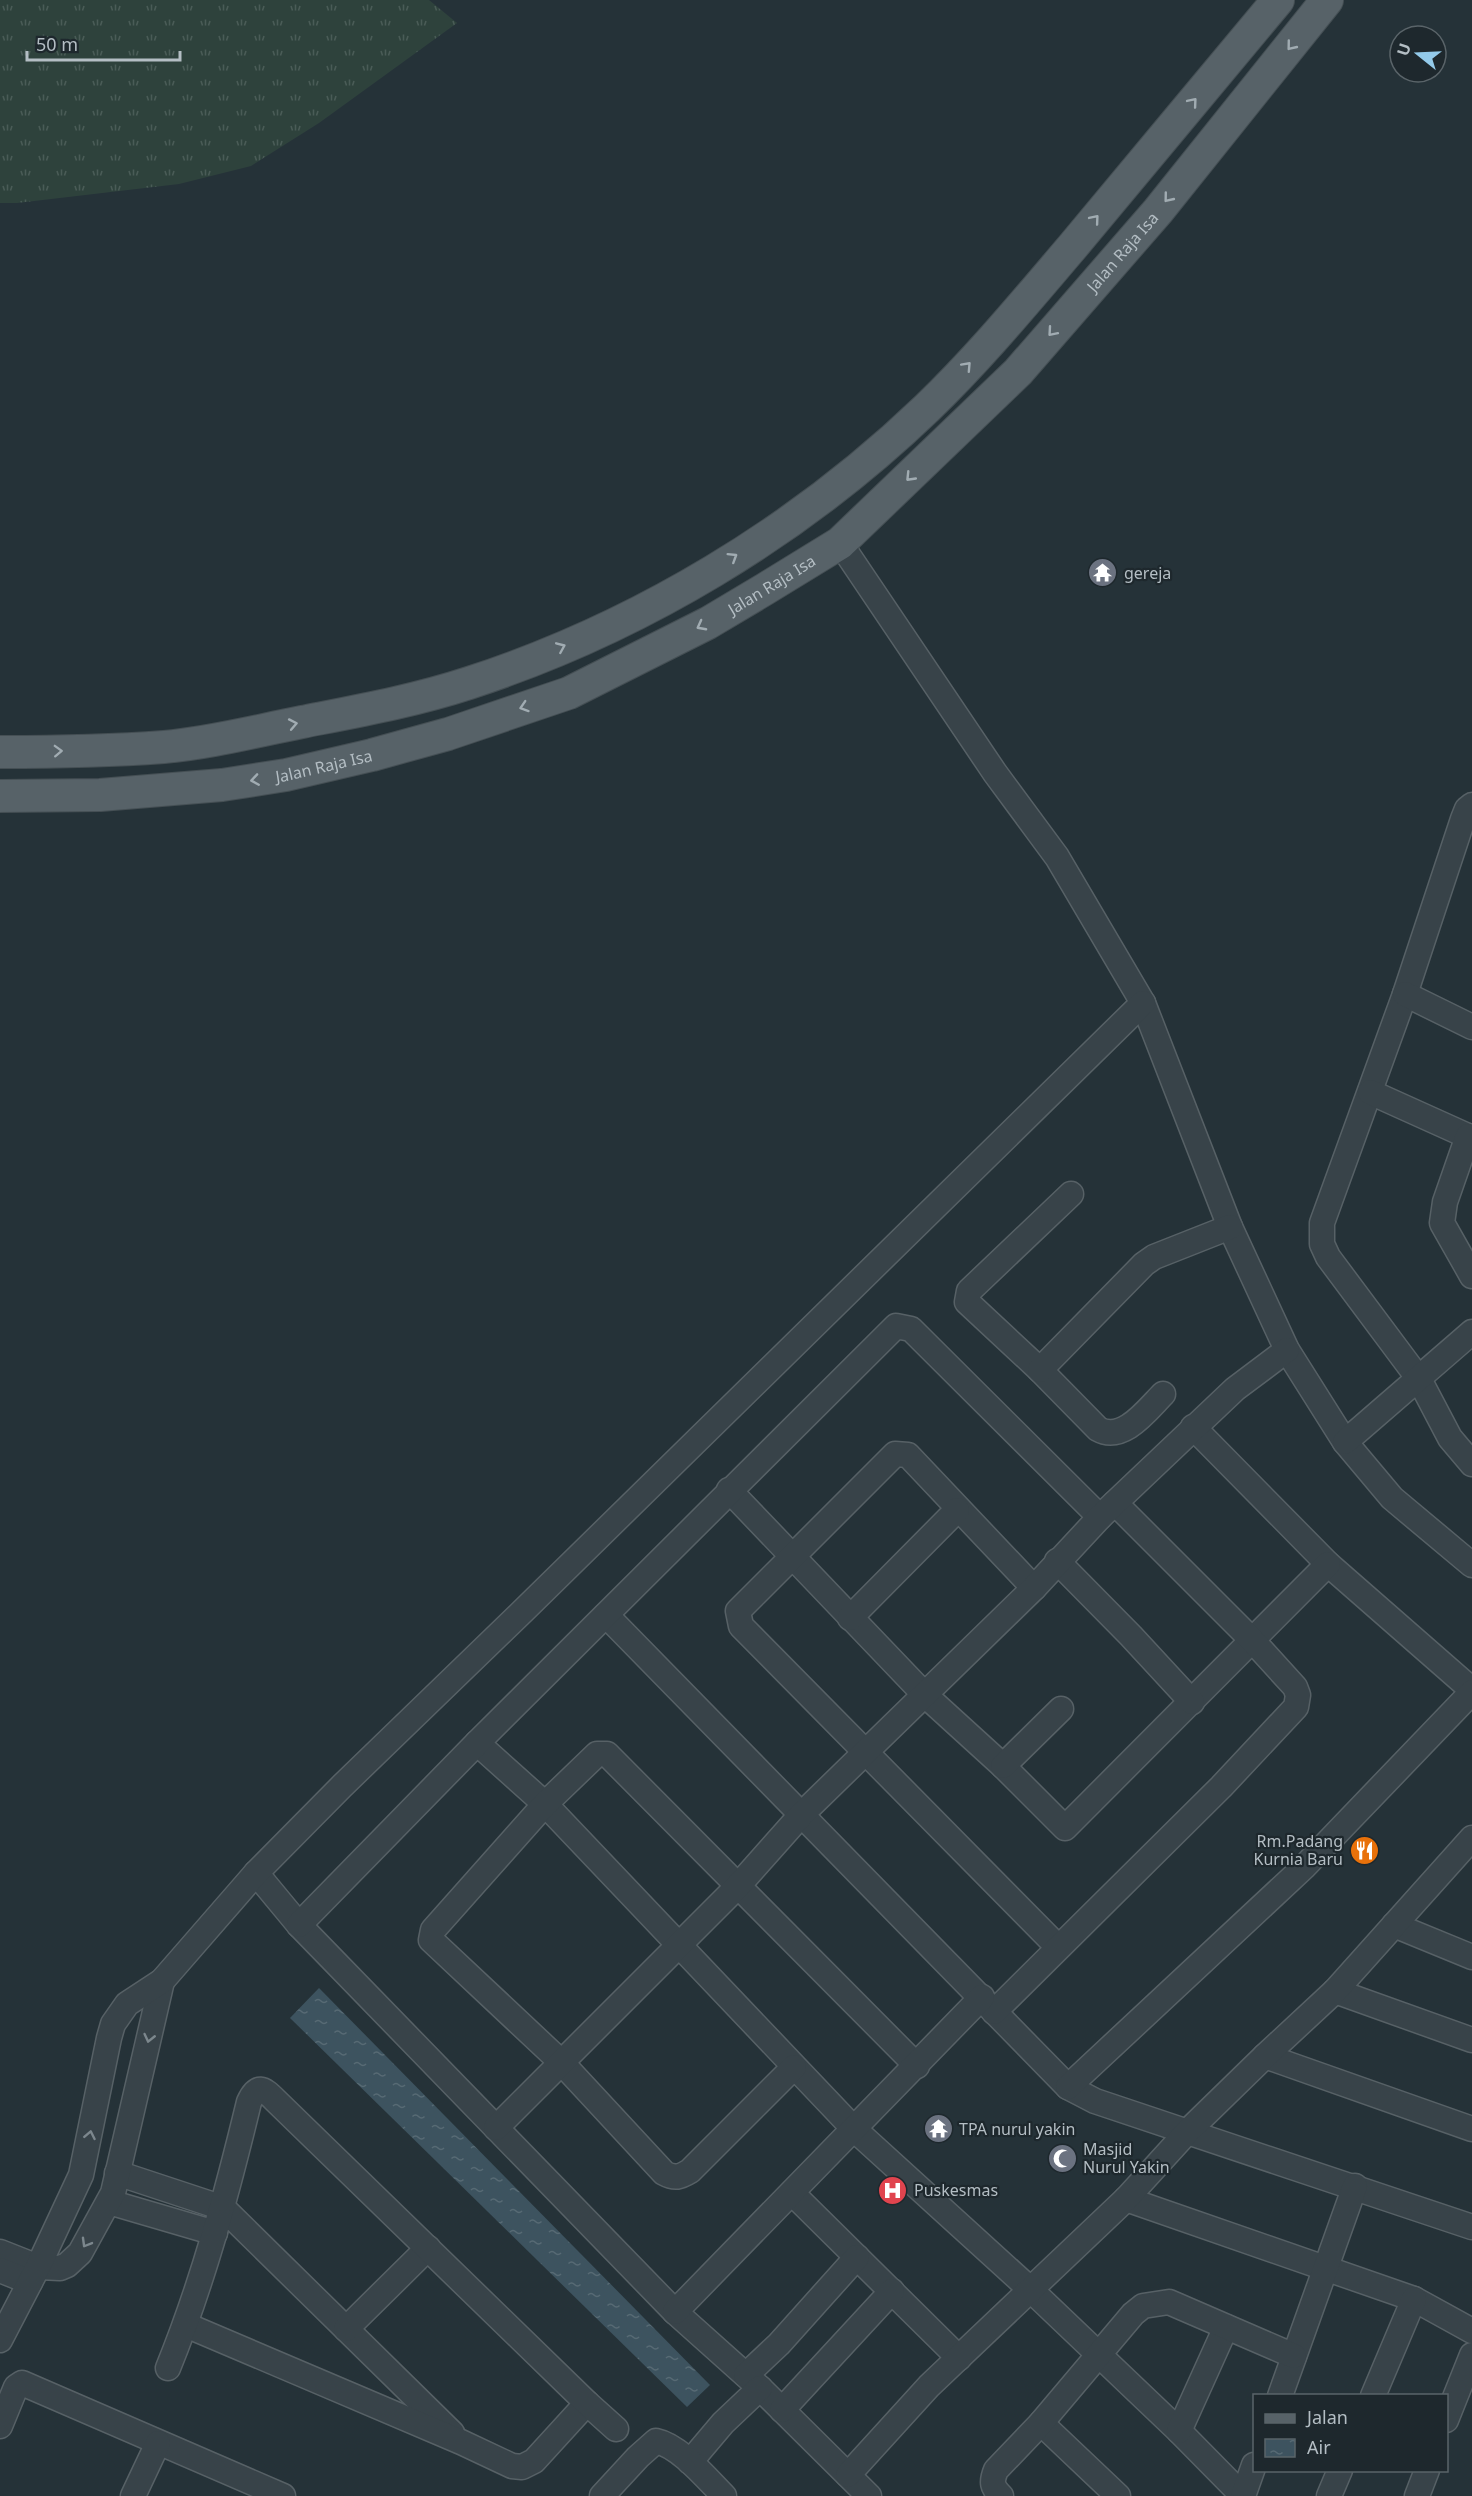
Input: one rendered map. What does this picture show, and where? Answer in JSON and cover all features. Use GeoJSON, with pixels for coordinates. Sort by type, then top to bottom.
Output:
{"type":"FeatureCollection","features":[{"type":"Feature","properties":{"kind":"main road"},"geometry":{"type":"LineString","coordinates":[[0,752],[165,747],[412,700],[471,683],[522,664],[591,634],[681,589],[780,528],[833,490],[927,408],[1024,303],[1278,0]]}},
{"type":"Feature","properties":{"kind":"main road","name":"Jalan Raja Isa"},"geometry":{"type":"LineString","coordinates":[[0,796],[100,795],[222,785],[286,775],[372,755],[448,734],[569,693],[708,623],[840,543],[1018,372],[1158,210],[1327,0]]}},
{"type":"Feature","properties":{"kind":"main road"},"geometry":{"type":"LineString","coordinates":[[927,408],[952,436]]}},
{"type":"Feature","properties":{"kind":"street"},"geometry":{"type":"LineString","coordinates":[[840,543],[995,773],[1057,857],[1143,1003],[1230,1227],[1287,1350],[1345,1442],[1392,1498],[1472,1565]]}},
{"type":"Feature","properties":{"kind":"street"},"geometry":{"type":"LineString","coordinates":[[1472,805],[1467,809],[1463,819],[1405,994],[1322,1223],[1322,1244],[1328,1257],[1419,1379],[1450,1438],[1472,1464]]}},
{"type":"Feature","properties":{"kind":"street"},"geometry":{"type":"LineString","coordinates":[[1405,994],[1472,1027]]}},
{"type":"Feature","properties":{"kind":"street"},"geometry":{"type":"LineString","coordinates":[[0,2340],[34,2275],[81,2175],[113,2025],[127,2004],[162,1981],[256,1873],[342,1786],[1143,1003]]}},
{"type":"Feature","properties":{"kind":"street"},"geometry":{"type":"LineString","coordinates":[[1370,1092],[1470,1137],[1445,1202],[1442,1223],[1472,1276]]}},
{"type":"Feature","properties":{"kind":"street"},"geometry":{"type":"LineString","coordinates":[[1071,1194],[969,1291],[967,1298],[969,1306],[1040,1370],[1098,1429],[1105,1433],[1127,1428],[1163,1394]]}},
{"type":"Feature","properties":{"kind":"street"},"geometry":{"type":"LineString","coordinates":[[1040,1370],[1144,1264],[1155,1257],[1230,1227]]}},
{"type":"Feature","properties":{"kind":"street"},"geometry":{"type":"LineString","coordinates":[[299,1926],[477,1743],[890,1329],[896,1326],[911,1329],[1252,1641],[1295,1688],[1298,1695],[1296,1707],[1221,1787],[1058,1947],[917,2066],[675,2312]]}},
{"type":"Feature","properties":{"kind":"street"},"geometry":{"type":"LineString","coordinates":[[1345,1442],[1472,1332]]}},
{"type":"Feature","properties":{"kind":"street"},"geometry":{"type":"LineString","coordinates":[[496,2128],[738,1886],[801,1815],[1034,1588],[1107,1510],[1235,1389],[1287,1350]]}},
{"type":"Feature","properties":{"kind":"street"},"geometry":{"type":"LineString","coordinates":[[1068,2087],[1304,1867],[1472,1691],[1328,1564],[1193,1427]]}},
{"type":"Feature","properties":{"kind":"street"},"geometry":{"type":"LineString","coordinates":[[1034,1588],[957,1510],[908,1455],[895,1454],[738,1611],[738,1619],[741,1626],[866,1750],[1058,1947]]}},
{"type":"Feature","properties":{"kind":"street"},"geometry":{"type":"LineString","coordinates":[[729,1490],[925,1695],[1004,1766],[1065,1827],[1328,1564]]}},
{"type":"Feature","properties":{"kind":"street"},"geometry":{"type":"LineString","coordinates":[[850,1618],[957,1510]]}},
{"type":"Feature","properties":{"kind":"street"},"geometry":{"type":"LineString","coordinates":[[1057,1561],[1192,1702]]}},
{"type":"Feature","properties":{"kind":"street"},"geometry":{"type":"LineString","coordinates":[[606,1615],[1068,2087],[1095,2101],[1472,2227]]}},
{"type":"Feature","properties":{"kind":"street"},"geometry":{"type":"LineString","coordinates":[[1004,1766],[1061,1710]]}},
{"type":"Feature","properties":{"kind":"street"},"geometry":{"type":"LineString","coordinates":[[477,1743],[545,1804],[680,1943],[854,2129],[1031,2290],[1179,2431],[1243,2496],[1253,2468]]}},
{"type":"Feature","properties":{"kind":"street"},"geometry":{"type":"LineString","coordinates":[[794,2067],[690,2171],[677,2178],[664,2173],[561,2062],[432,1940],[431,1936],[434,1928],[545,1804],[597,1754],[607,1754],[917,2066]]}},
{"type":"Feature","properties":{"kind":"street"},"geometry":{"type":"LineString","coordinates":[[848,2475],[929,2386],[1126,2199],[1188,2131],[1265,2055],[1335,1991],[1472,1838]]}},
{"type":"Feature","properties":{"kind":"street"},"geometry":{"type":"LineString","coordinates":[[256,1873],[299,1926],[675,2312],[752,2381],[869,2496]]}},
{"type":"Feature","properties":{"kind":"street"},"geometry":{"type":"LineString","coordinates":[[1394,1925],[1472,1957]]}},
{"type":"Feature","properties":{"kind":"street"},"geometry":{"type":"LineString","coordinates":[[0,2270],[34,2275],[60,2268],[73,2261],[80,2253],[114,2187],[162,1981]]}},
{"type":"Feature","properties":{"kind":"street"},"geometry":{"type":"LineString","coordinates":[[1335,1991],[1472,2040]]}},
{"type":"Feature","properties":{"kind":"street"},"geometry":{"type":"LineString","coordinates":[[1265,2055],[1472,2129]]}},
{"type":"Feature","properties":{"kind":"street"},"geometry":{"type":"LineString","coordinates":[[168,2368],[186,2325],[223,2208],[249,2102],[253,2092],[259,2090],[265,2091],[616,2429]]}},
{"type":"Feature","properties":{"kind":"street"},"geometry":{"type":"LineString","coordinates":[[81,2175],[114,2187],[215,2233]]}},
{"type":"Feature","properties":{"kind":"street"},"geometry":{"type":"LineString","coordinates":[[1281,2394],[1355,2186]]}},
{"type":"Feature","properties":{"kind":"street"},"geometry":{"type":"LineString","coordinates":[[114,2187],[223,2208],[461,2442]]}},
{"type":"Feature","properties":{"kind":"street"},"geometry":{"type":"LineString","coordinates":[[792,2193],[959,2358]]}},
{"type":"Feature","properties":{"kind":"street"},"geometry":{"type":"LineString","coordinates":[[1126,2199],[1414,2299],[1472,2331]]}},
{"type":"Feature","properties":{"kind":"street"},"geometry":{"type":"LineString","coordinates":[[346,2329],[428,2248]]}},
{"type":"Feature","properties":{"kind":"street"},"geometry":{"type":"LineString","coordinates":[[0,2252],[34,2275]]}},
{"type":"Feature","properties":{"kind":"street"},"geometry":{"type":"LineString","coordinates":[[690,2462],[723,2423],[780,2344],[857,2257]]}},
{"type":"Feature","properties":{"kind":"street"},"geometry":{"type":"LineString","coordinates":[[782,2410],[892,2291]]}},
{"type":"Feature","properties":{"kind":"street"},"geometry":{"type":"LineString","coordinates":[[1374,2394],[1414,2299]]}},
{"type":"Feature","properties":{"kind":"street"},"geometry":{"type":"LineString","coordinates":[[1001,2496],[993,2487],[992,2480],[996,2470],[1041,2424],[1133,2314],[1143,2306],[1154,2302],[1169,2302],[1294,2356]]}},
{"type":"Feature","properties":{"kind":"street"},"geometry":{"type":"LineString","coordinates":[[186,2325],[512,2466],[522,2467],[534,2461],[587,2403]]}},
{"type":"Feature","properties":{"kind":"street"},"geometry":{"type":"LineString","coordinates":[[1179,2431],[1226,2327]]}},
{"type":"Feature","properties":{"kind":"street"},"geometry":{"type":"LineString","coordinates":[[1448,2415],[1472,2355]]}},
{"type":"Feature","properties":{"kind":"street"},"geometry":{"type":"LineString","coordinates":[[0,2426],[16,2387],[22,2383],[276,2495]]}},
{"type":"Feature","properties":{"kind":"street"},"geometry":{"type":"LineString","coordinates":[[1041,2424],[1118,2496]]}},
{"type":"Feature","properties":{"kind":"street"},"geometry":{"type":"LineString","coordinates":[[602,2496],[638,2457],[657,2441],[668,2445],[690,2462],[724,2496]]}},
{"type":"Feature","properties":{"kind":"street"},"geometry":{"type":"LineString","coordinates":[[134,2496],[158,2443]]}},
{"type":"Feature","properties":{"kind":"street"},"geometry":{"type":"LineString","coordinates":[[1329,2496],[1339,2472]]}},
{"type":"Feature","properties":{"kind":"street"},"geometry":{"type":"LineString","coordinates":[[1417,2496],[1426,2472]]}},
{"type":"Feature","properties":{"kind":"green space"},"geometry":{"type":"Polygon","coordinates":[[[0,0],[429,0],[457,23],[319,123],[251,166],[179,184],[0,203],[0,0]]]}},
{"type":"Feature","properties":{"kind":"water"},"geometry":{"type":"Polygon","coordinates":[[[319,1988],[710,2385],[687,2407],[290,2018],[319,1988]]]}},
{"type":"Feature","properties":{"kind":"place","name":"gereja"},"geometry":{"type":"Point","coordinates":[1103,573]}},
{"type":"Feature","properties":{"kind":"place","name":"Rm.Padang Kurnia Baru"},"geometry":{"type":"Point","coordinates":[1364,1850]}},
{"type":"Feature","properties":{"kind":"place","name":"TPA nurul yakin"},"geometry":{"type":"Point","coordinates":[938,2129]}},
{"type":"Feature","properties":{"kind":"place","name":"Masjid Nurul Yakin"},"geometry":{"type":"Point","coordinates":[1062,2158]}},
{"type":"Feature","properties":{"kind":"place","name":"Puskesmas"},"geometry":{"type":"Point","coordinates":[893,2190]}}]}
